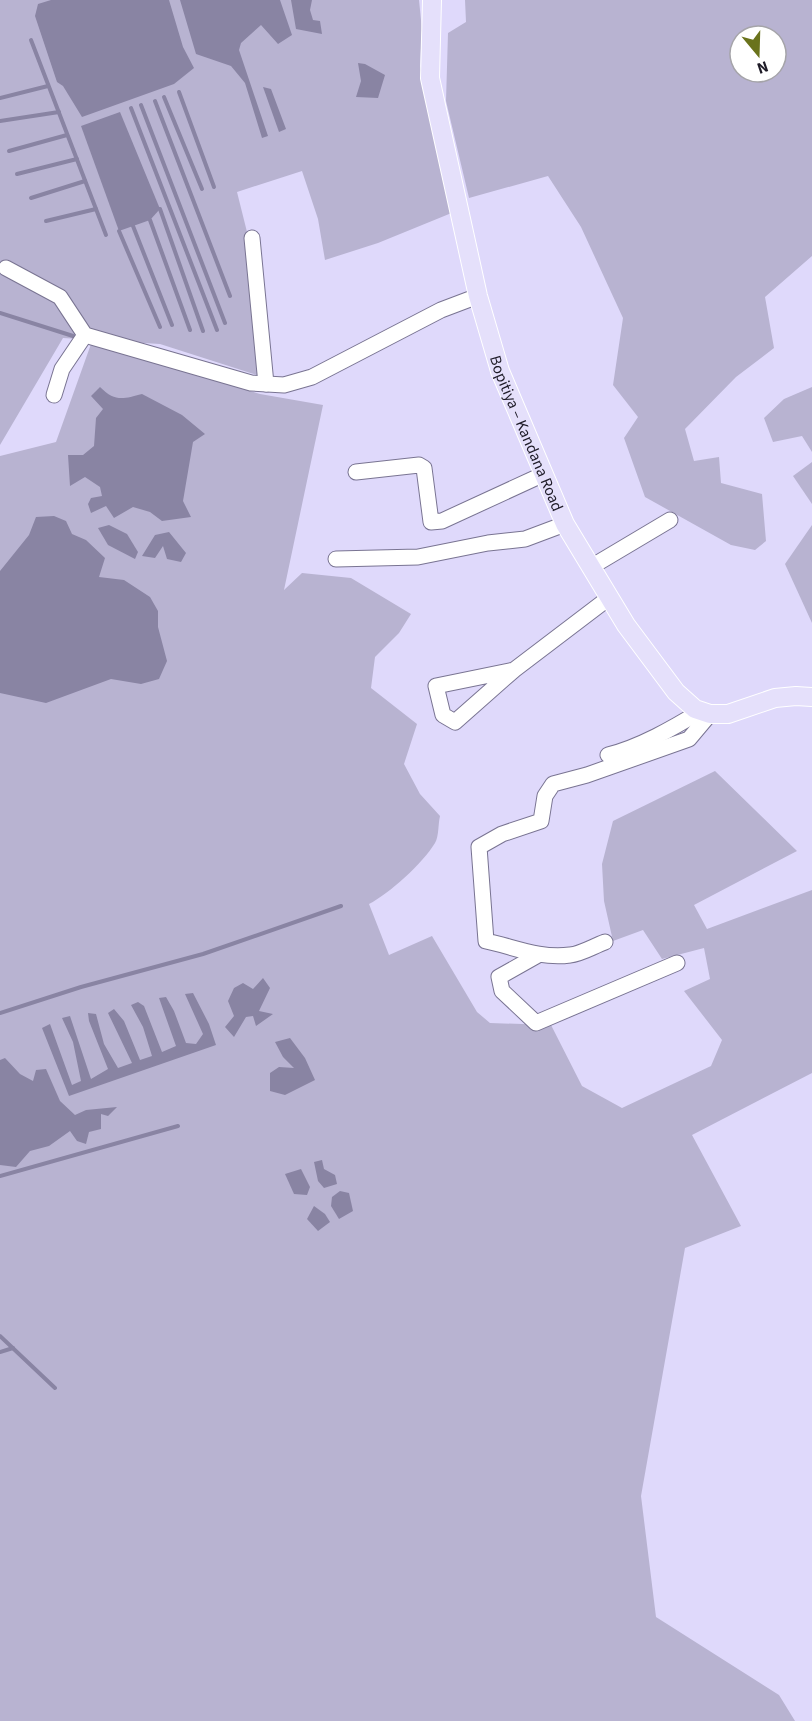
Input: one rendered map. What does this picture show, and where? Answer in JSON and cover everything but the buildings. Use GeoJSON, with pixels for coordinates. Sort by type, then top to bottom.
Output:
{"type":"FeatureCollection","features":[{"type":"Feature","properties":{"kind":"main road","name":"Bopitiya – Kandana Road"},"geometry":{"type":"LineString","coordinates":[[432,0],[430,78],[478,296],[500,371],[565,524],[626,625],[676,692],[696,709],[706,712]]}},
{"type":"Feature","properties":{"kind":"main road"},"geometry":{"type":"LineString","coordinates":[[706,712],[728,714],[775,698],[796,696],[812,698]]}},
{"type":"Feature","properties":{"kind":"street"},"geometry":{"type":"LineString","coordinates":[[252,238],[266,384]]}},
{"type":"Feature","properties":{"kind":"street"},"geometry":{"type":"LineString","coordinates":[[6,268],[60,297],[85,335],[251,383],[266,384],[284,385],[312,377],[441,310],[478,296]]}},
{"type":"Feature","properties":{"kind":"street"},"geometry":{"type":"LineString","coordinates":[[54,395],[62,369],[85,335]]}},
{"type":"Feature","properties":{"kind":"street"},"geometry":{"type":"LineString","coordinates":[[356,472],[419,465],[424,468],[432,522],[442,521],[544,474]]}},
{"type":"Feature","properties":{"kind":"street"},"geometry":{"type":"LineString","coordinates":[[591,567],[670,520]]}},
{"type":"Feature","properties":{"kind":"street"},"geometry":{"type":"LineString","coordinates":[[336,559],[418,557],[488,543],[525,540],[565,524]]}},
{"type":"Feature","properties":{"kind":"street"},"geometry":{"type":"LineString","coordinates":[[514,670],[436,686],[443,715],[455,722],[514,670],[610,597]]}},
{"type":"Feature","properties":{"kind":"street"},"geometry":{"type":"LineString","coordinates":[[608,755],[706,712]]}},
{"type":"Feature","properties":{"kind":"street"},"geometry":{"type":"LineString","coordinates":[[605,942],[572,956],[538,955],[486,941],[479,847],[502,834],[541,821],[545,796],[553,784],[587,775],[689,739],[706,712]]}},
{"type":"Feature","properties":{"kind":"street"},"geometry":{"type":"LineString","coordinates":[[538,955],[499,977],[502,991],[536,1023],[677,963]]}},
{"type":"Feature","properties":{"kind":"shaded area"},"geometry":{"type":"Polygon","coordinates":[[[0,0],[419,0],[422,30],[420,66],[454,212],[378,243],[325,260],[318,219],[302,171],[237,192],[247,232],[260,376],[160,344],[63,338],[0,445],[0,0]]]}},
{"type":"Feature","properties":{"kind":"shaded area"},"geometry":{"type":"Polygon","coordinates":[[[51,0],[169,0],[183,47],[194,68],[174,84],[82,117],[63,86],[57,82],[35,16],[38,4],[51,0]]]}},
{"type":"Feature","properties":{"kind":"shaded area"},"geometry":{"type":"Polygon","coordinates":[[[180,0],[280,0],[292,35],[278,44],[261,25],[241,43],[239,50],[268,136],[262,138],[245,83],[231,66],[196,54],[180,0]]]}},
{"type":"Feature","properties":{"kind":"shaded area"},"geometry":{"type":"Polygon","coordinates":[[[291,0],[312,0],[310,10],[313,20],[320,21],[322,34],[296,29],[291,0]]]}},
{"type":"Feature","properties":{"kind":"shaded area"},"geometry":{"type":"Polygon","coordinates":[[[465,0],[812,0],[812,256],[765,297],[774,348],[736,377],[685,429],[694,461],[719,457],[721,483],[762,494],[766,541],[755,550],[731,545],[645,497],[624,438],[638,417],[613,385],[623,318],[581,227],[548,176],[469,198],[446,101],[448,33],[466,22],[465,0]]]}},
{"type":"Feature","properties":{"kind":"shaded area"},"geometry":{"type":"Polygon","coordinates":[[[358,63],[365,64],[385,75],[378,98],[356,97],[361,81],[358,63]]]}},
{"type":"Feature","properties":{"kind":"shaded area"},"geometry":{"type":"Polygon","coordinates":[[[263,87],[271,89],[286,129],[279,132],[263,87]]]}},
{"type":"Feature","properties":{"kind":"shaded area"},"geometry":{"type":"Polygon","coordinates":[[[120,112],[160,209],[150,220],[119,231],[81,126],[120,112]]]}},
{"type":"Feature","properties":{"kind":"shaded area"},"geometry":{"type":"Polygon","coordinates":[[[91,344],[260,394],[323,405],[284,590],[302,573],[351,578],[411,614],[399,633],[375,657],[371,688],[417,724],[404,764],[420,794],[440,816],[436,840],[430,851],[396,886],[369,904],[389,955],[432,936],[477,1012],[490,1023],[551,1025],[582,1086],[622,1108],[711,1066],[722,1040],[684,991],[710,979],[704,948],[662,959],[643,930],[613,941],[604,901],[602,864],[613,821],[715,771],[797,851],[694,905],[707,929],[812,890],[812,1073],[692,1135],[741,1226],[685,1248],[641,1496],[656,1617],[779,1695],[795,1721],[0,1721],[0,456],[56,442],[91,344]]]}},
{"type":"Feature","properties":{"kind":"shaded area"},"geometry":{"type":"Polygon","coordinates":[[[100,387],[110,395],[120,398],[142,394],[182,415],[205,434],[193,442],[183,501],[191,517],[162,521],[150,512],[133,507],[114,518],[106,506],[91,513],[88,504],[91,498],[102,496],[100,487],[85,477],[70,486],[68,455],[83,455],[94,446],[96,418],[103,409],[91,396],[100,387]]]}},
{"type":"Feature","properties":{"kind":"shaded area"},"geometry":{"type":"Polygon","coordinates":[[[812,387],[812,452],[802,436],[773,442],[764,418],[784,399],[812,387]]]}},
{"type":"Feature","properties":{"kind":"shaded area"},"geometry":{"type":"Polygon","coordinates":[[[812,462],[812,504],[793,476],[812,462]]]}},
{"type":"Feature","properties":{"kind":"shaded area"},"geometry":{"type":"Polygon","coordinates":[[[54,516],[66,521],[72,534],[86,540],[105,558],[99,577],[124,580],[150,597],[158,611],[158,627],[167,661],[159,679],[141,684],[111,679],[46,703],[0,693],[0,571],[29,535],[36,517],[54,516]]]}},
{"type":"Feature","properties":{"kind":"shaded area"},"geometry":{"type":"Polygon","coordinates":[[[109,525],[127,534],[138,552],[135,559],[108,545],[98,528],[109,525]]]}},
{"type":"Feature","properties":{"kind":"shaded area"},"geometry":{"type":"Polygon","coordinates":[[[812,525],[812,623],[785,564],[812,525]]]}},
{"type":"Feature","properties":{"kind":"shaded area"},"geometry":{"type":"Polygon","coordinates":[[[169,532],[186,553],[181,562],[167,559],[163,546],[155,558],[142,556],[155,535],[169,532]]]}},
{"type":"Feature","properties":{"kind":"shaded area"},"geometry":{"type":"Polygon","coordinates":[[[263,978],[270,988],[259,1011],[273,1014],[256,1026],[253,1016],[246,1017],[234,1037],[225,1027],[234,1016],[228,1001],[234,988],[243,983],[253,989],[263,978]]]}},
{"type":"Feature","properties":{"kind":"shaded area"},"geometry":{"type":"Polygon","coordinates":[[[193,993],[209,1024],[216,1045],[69,1096],[42,1028],[50,1024],[72,1085],[81,1081],[73,1042],[62,1018],[70,1016],[91,1079],[108,1069],[88,1013],[96,1014],[104,1044],[118,1068],[132,1063],[108,1013],[114,1009],[124,1021],[140,1060],[152,1056],[143,1027],[131,1005],[138,1002],[144,1006],[162,1052],[176,1046],[159,998],[166,997],[186,1043],[196,1044],[203,1034],[185,994],[193,993]]]}},
{"type":"Feature","properties":{"kind":"shaded area"},"geometry":{"type":"Polygon","coordinates":[[[290,1038],[305,1058],[315,1080],[285,1095],[270,1091],[270,1073],[279,1067],[294,1068],[283,1057],[275,1042],[290,1038]]]}},
{"type":"Feature","properties":{"kind":"shaded area"},"geometry":{"type":"Polygon","coordinates":[[[5,1058],[20,1074],[33,1081],[36,1070],[46,1069],[60,1101],[75,1115],[86,1110],[117,1107],[108,1116],[101,1114],[101,1129],[89,1132],[86,1144],[77,1141],[70,1131],[49,1146],[30,1151],[16,1167],[0,1165],[0,1060],[5,1058]]]}},
{"type":"Feature","properties":{"kind":"shaded area"},"geometry":{"type":"Polygon","coordinates":[[[322,1160],[324,1169],[335,1175],[337,1184],[324,1188],[318,1181],[314,1162],[322,1160]]]}},
{"type":"Feature","properties":{"kind":"shaded area"},"geometry":{"type":"Polygon","coordinates":[[[301,1169],[310,1187],[307,1195],[294,1194],[285,1174],[301,1169]]]}},
{"type":"Feature","properties":{"kind":"shaded area"},"geometry":{"type":"Polygon","coordinates":[[[340,1191],[349,1193],[353,1211],[339,1219],[331,1206],[332,1197],[340,1191]]]}},
{"type":"Feature","properties":{"kind":"shaded area"},"geometry":{"type":"Polygon","coordinates":[[[314,1206],[325,1214],[330,1222],[318,1231],[307,1219],[314,1206]]]}},
{"type":"Feature","properties":{"kind":"waterway"},"geometry":{"type":"LineString","coordinates":[[31,40],[106,235]]}},
{"type":"Feature","properties":{"kind":"waterway"},"geometry":{"type":"LineString","coordinates":[[0,98],[48,86]]}},
{"type":"Feature","properties":{"kind":"waterway"},"geometry":{"type":"LineString","coordinates":[[179,92],[214,187]]}},
{"type":"Feature","properties":{"kind":"waterway"},"geometry":{"type":"LineString","coordinates":[[164,97],[202,189]]}},
{"type":"Feature","properties":{"kind":"waterway"},"geometry":{"type":"LineString","coordinates":[[155,101],[230,296]]}},
{"type":"Feature","properties":{"kind":"waterway"},"geometry":{"type":"LineString","coordinates":[[141,105],[225,323]]}},
{"type":"Feature","properties":{"kind":"waterway"},"geometry":{"type":"LineString","coordinates":[[131,108],[217,330]]}},
{"type":"Feature","properties":{"kind":"waterway"},"geometry":{"type":"LineString","coordinates":[[0,121],[59,112]]}},
{"type":"Feature","properties":{"kind":"waterway"},"geometry":{"type":"LineString","coordinates":[[9,151],[67,135]]}},
{"type":"Feature","properties":{"kind":"waterway"},"geometry":{"type":"LineString","coordinates":[[17,174],[77,159]]}},
{"type":"Feature","properties":{"kind":"waterway"},"geometry":{"type":"LineString","coordinates":[[31,198],[85,181]]}},
{"type":"Feature","properties":{"kind":"waterway"},"geometry":{"type":"LineString","coordinates":[[46,221],[96,209]]}},
{"type":"Feature","properties":{"kind":"waterway"},"geometry":{"type":"LineString","coordinates":[[160,209],[203,331]]}},
{"type":"Feature","properties":{"kind":"waterway"},"geometry":{"type":"LineString","coordinates":[[150,220],[190,330]]}},
{"type":"Feature","properties":{"kind":"waterway"},"geometry":{"type":"LineString","coordinates":[[133,226],[172,325]]}},
{"type":"Feature","properties":{"kind":"waterway"},"geometry":{"type":"LineString","coordinates":[[119,231],[160,327]]}},
{"type":"Feature","properties":{"kind":"waterway"},"geometry":{"type":"LineString","coordinates":[[0,313],[73,336]]}},
{"type":"Feature","properties":{"kind":"waterway"},"geometry":{"type":"LineString","coordinates":[[0,1013],[81,987],[203,954],[341,906]]}},
{"type":"Feature","properties":{"kind":"waterway"},"geometry":{"type":"LineString","coordinates":[[0,1176],[178,1126]]}},
{"type":"Feature","properties":{"kind":"waterway"},"geometry":{"type":"LineString","coordinates":[[0,1336],[55,1388]]}},
{"type":"Feature","properties":{"kind":"waterway"},"geometry":{"type":"LineString","coordinates":[[0,1352],[13,1348]]}}]}
